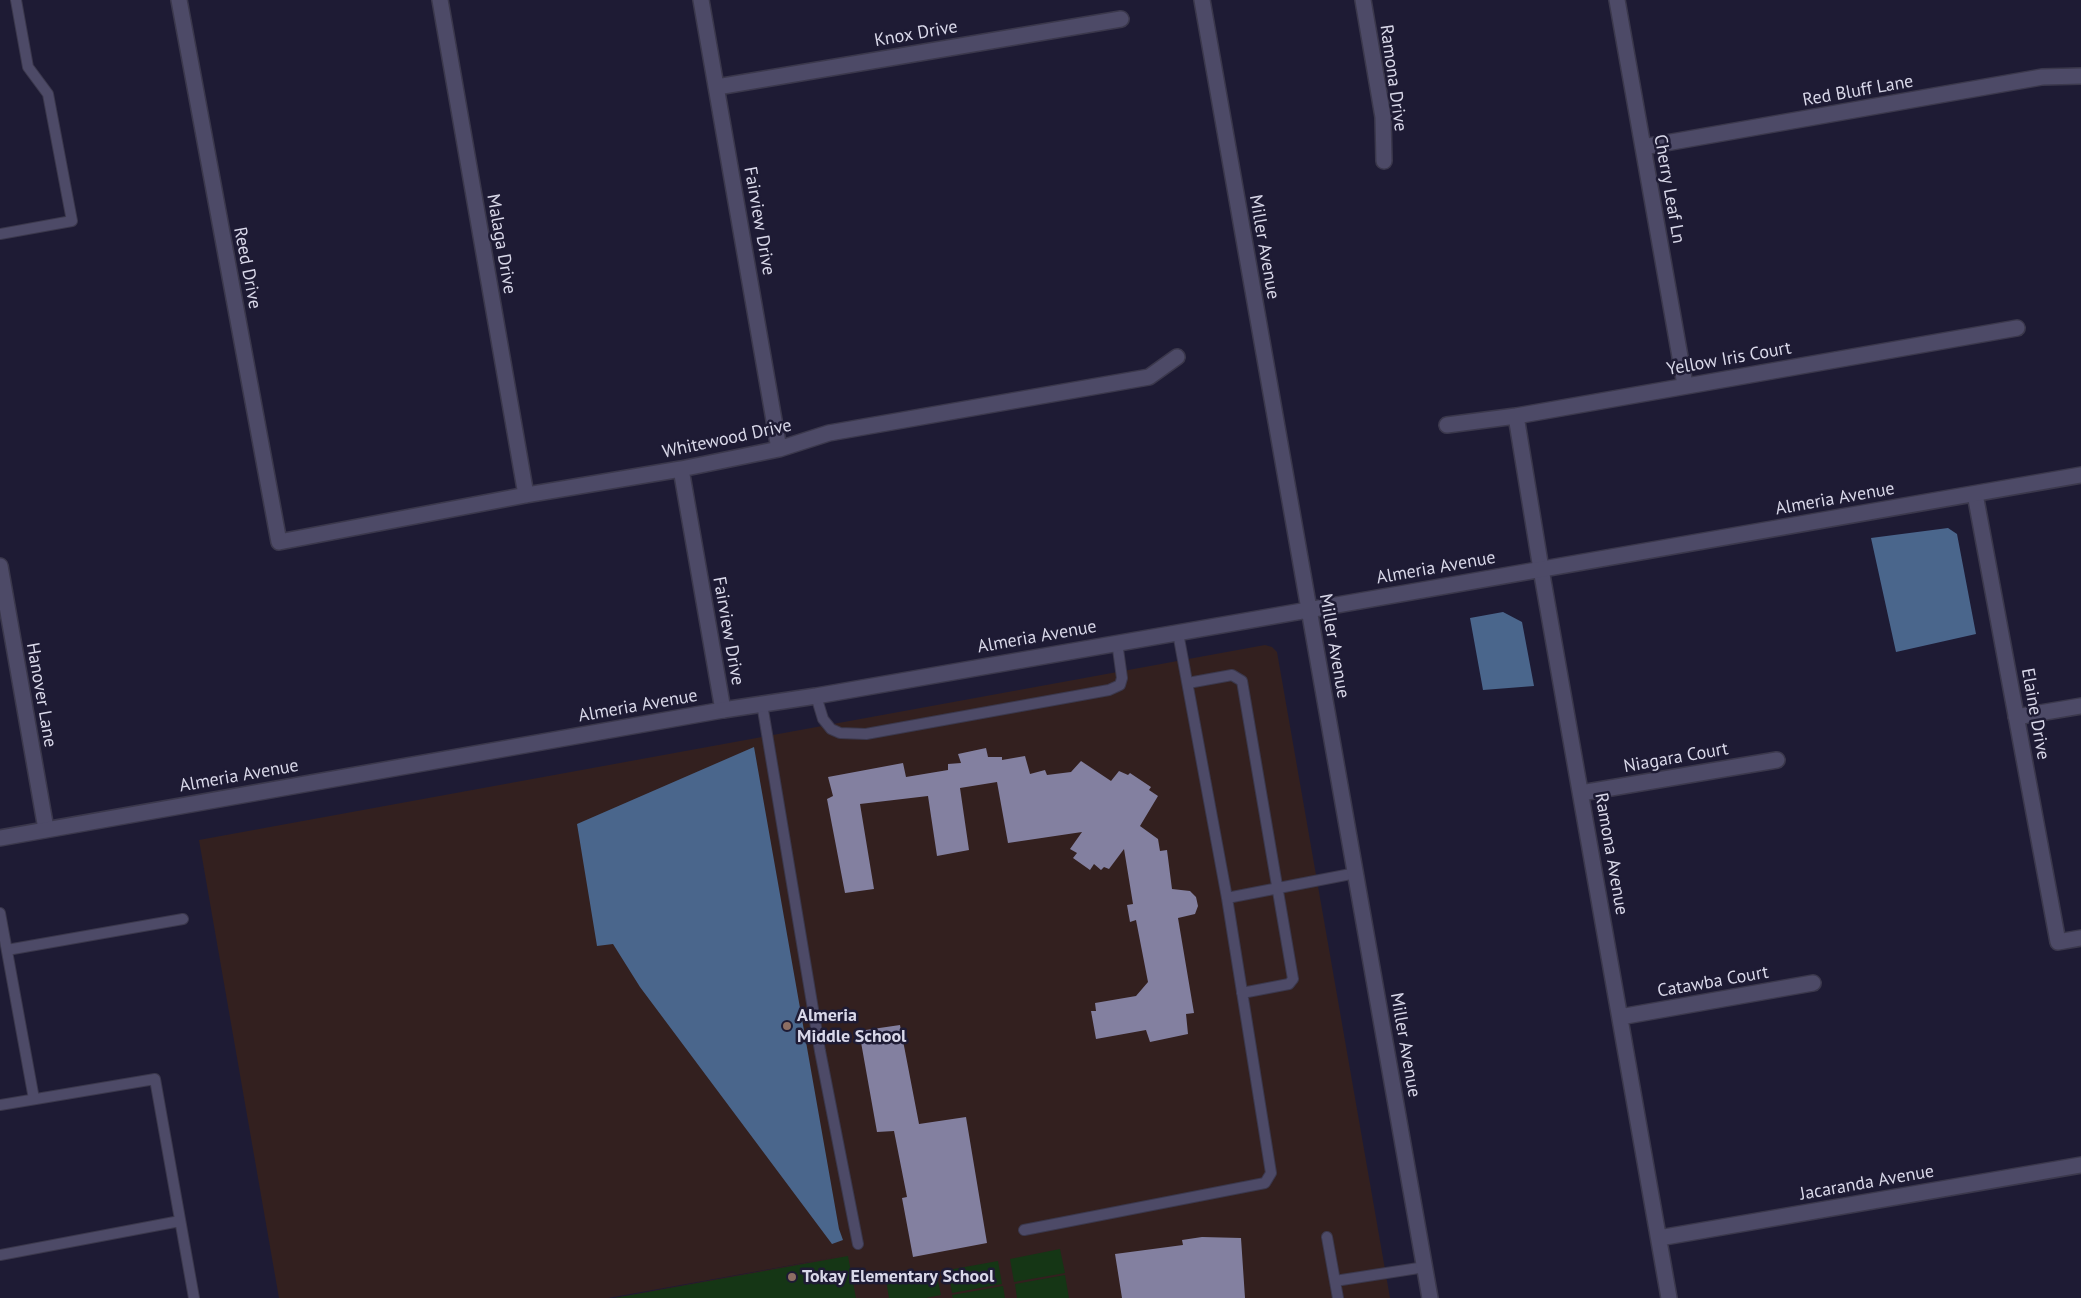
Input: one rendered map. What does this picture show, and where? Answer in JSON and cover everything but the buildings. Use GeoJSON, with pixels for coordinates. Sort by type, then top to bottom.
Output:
{"type":"FeatureCollection","features":[{"type":"Feature","properties":{"kind":"street","name":"Reed Drive"},"geometry":{"type":"LineString","coordinates":[[178,0],[279,542]]}},
{"type":"Feature","properties":{"kind":"street","name":"Malaga Drive"},"geometry":{"type":"LineString","coordinates":[[440,0],[526,495]]}},
{"type":"Feature","properties":{"kind":"street","name":"Fairview Drive"},"geometry":{"type":"LineString","coordinates":[[701,0],[779,449]]}},
{"type":"Feature","properties":{"kind":"street","name":"Miller Avenue"},"geometry":{"type":"LineString","coordinates":[[1202,0],[1430,1298]]}},
{"type":"Feature","properties":{"kind":"street","name":"Ramona Drive"},"geometry":{"type":"LineString","coordinates":[[1363,0],[1383,117],[1384,162]]}},
{"type":"Feature","properties":{"kind":"street","name":"Cherry Leaf Ln"},"geometry":{"type":"LineString","coordinates":[[1617,0],[1685,385]]}},
{"type":"Feature","properties":{"kind":"street","name":"Knox Drive"},"geometry":{"type":"LineString","coordinates":[[717,87],[1121,19]]}},
{"type":"Feature","properties":{"kind":"street","name":"Red Bluff Lane"},"geometry":{"type":"LineString","coordinates":[[1643,148],[2042,77],[2081,76]]}},
{"type":"Feature","properties":{"kind":"street","name":"Yellow Iris Court"},"geometry":{"type":"LineString","coordinates":[[1447,425],[1516,416],[2017,328]]}},
{"type":"Feature","properties":{"kind":"street","name":"Whitewood Drive"},"geometry":{"type":"LineString","coordinates":[[279,542],[526,495],[681,469],[779,449],[829,433],[1149,377],[1177,357]]}},
{"type":"Feature","properties":{"kind":"street","name":"Ramona Avenue"},"geometry":{"type":"LineString","coordinates":[[1516,416],[1541,569],[1669,1298]]}},
{"type":"Feature","properties":{"kind":"street","name":"Fairview Drive"},"geometry":{"type":"LineString","coordinates":[[681,469],[723,710]]}},
{"type":"Feature","properties":{"kind":"street","name":"Almeria Avenue"},"geometry":{"type":"LineString","coordinates":[[0,838],[723,710],[816,696],[1117,642],[2081,476]]}},
{"type":"Feature","properties":{"kind":"street","name":"Elaine Drive"},"geometry":{"type":"LineString","coordinates":[[1975,494],[2058,942],[2081,938]]}},
{"type":"Feature","properties":{"kind":"street","name":"Hanover Lane"},"geometry":{"type":"LineString","coordinates":[[0,566],[46,829]]}},
{"type":"Feature","properties":{"kind":"street"},"geometry":{"type":"LineString","coordinates":[[2016,717],[2081,706]]}},
{"type":"Feature","properties":{"kind":"street","name":"Niagara Court"},"geometry":{"type":"LineString","coordinates":[[1581,793],[1777,760]]}},
{"type":"Feature","properties":{"kind":"street","name":"Catawba Court"},"geometry":{"type":"LineString","coordinates":[[1620,1017],[1813,983]]}},
{"type":"Feature","properties":{"kind":"street","name":"Jacaranda Avenue"},"geometry":{"type":"LineString","coordinates":[[1659,1238],[2081,1165]]}},
{"type":"Feature","properties":{"kind":"lane"},"geometry":{"type":"LineString","coordinates":[[0,234],[72,221],[48,94],[28,67],[16,0]]}},
{"type":"Feature","properties":{"kind":"lane"},"geometry":{"type":"LineString","coordinates":[[1024,1230],[1265,1183],[1272,1173],[1227,898],[1178,633]]}},
{"type":"Feature","properties":{"kind":"lane"},"geometry":{"type":"LineString","coordinates":[[816,696],[824,719],[831,729],[840,733],[866,734],[1110,690],[1120,685],[1122,678],[1117,642]]}},
{"type":"Feature","properties":{"kind":"lane"},"geometry":{"type":"LineString","coordinates":[[1188,683],[1232,675],[1242,682],[1293,979],[1289,984],[1242,993]]}},
{"type":"Feature","properties":{"kind":"lane"},"geometry":{"type":"LineString","coordinates":[[762,704],[820,1051],[858,1244]]}},
{"type":"Feature","properties":{"kind":"lane"},"geometry":{"type":"LineString","coordinates":[[1227,898],[1356,873]]}},
{"type":"Feature","properties":{"kind":"lane"},"geometry":{"type":"LineString","coordinates":[[0,913],[34,1099]]}},
{"type":"Feature","properties":{"kind":"lane"},"geometry":{"type":"LineString","coordinates":[[7,950],[183,918]]}},
{"type":"Feature","properties":{"kind":"lane"},"geometry":{"type":"LineString","coordinates":[[0,1105],[155,1079],[194,1298]]}},
{"type":"Feature","properties":{"kind":"lane"},"geometry":{"type":"LineString","coordinates":[[0,1255],[180,1222]]}},
{"type":"Feature","properties":{"kind":"lane"},"geometry":{"type":"LineString","coordinates":[[1327,1238],[1338,1298]]}},
{"type":"Feature","properties":{"kind":"lane"},"geometry":{"type":"LineString","coordinates":[[1335,1281],[1425,1266]]}},
{"type":"Feature","properties":{"kind":"shaded area","name":"Almeria Middle School"},"geometry":{"type":"Polygon","coordinates":[[[1265,645],[1272,647],[1277,652],[1390,1298],[614,1298],[848,1255],[608,1298],[279,1298],[199,840],[1265,645]]]}},
{"type":"Feature","properties":{"kind":"green space"},"geometry":{"type":"Polygon","coordinates":[[[1060,1249],[1065,1273],[1014,1282],[1010,1259],[1060,1249]]]}},
{"type":"Feature","properties":{"kind":"green space","name":"Tokay Elementary School"},"geometry":{"type":"Polygon","coordinates":[[[848,1256],[856,1298],[615,1298],[848,1256]]]}},
{"type":"Feature","properties":{"kind":"green space"},"geometry":{"type":"Polygon","coordinates":[[[998,1261],[1002,1284],[952,1293],[948,1270],[998,1261]]]}},
{"type":"Feature","properties":{"kind":"green space"},"geometry":{"type":"Polygon","coordinates":[[[936,1272],[941,1295],[926,1298],[889,1298],[886,1280],[936,1272]]]}},
{"type":"Feature","properties":{"kind":"green space"},"geometry":{"type":"Polygon","coordinates":[[[1065,1275],[1069,1298],[1017,1298],[1015,1284],[1065,1275]]]}},
{"type":"Feature","properties":{"kind":"green space"},"geometry":{"type":"Polygon","coordinates":[[[1003,1286],[1005,1298],[953,1298],[952,1295],[1003,1286]]]}},
{"type":"Feature","properties":{"kind":"water"},"geometry":{"type":"Polygon","coordinates":[[[1948,528],[1957,534],[1976,634],[1896,652],[1871,538],[1948,528]]]}},
{"type":"Feature","properties":{"kind":"water"},"geometry":{"type":"Polygon","coordinates":[[[1503,612],[1522,622],[1534,686],[1483,690],[1470,618],[1503,612]]]}},
{"type":"Feature","properties":{"kind":"water"},"geometry":{"type":"Polygon","coordinates":[[[754,747],[839,1229],[843,1240],[832,1244],[640,987],[613,944],[597,946],[577,824],[754,747]]]}},
{"type":"Feature","properties":{"kind":"place","name":"Almeria Middle School"},"geometry":{"type":"Point","coordinates":[787,1026]}},
{"type":"Feature","properties":{"kind":"place","name":"Tokay Elementary School"},"geometry":{"type":"Point","coordinates":[792,1277]}}]}
